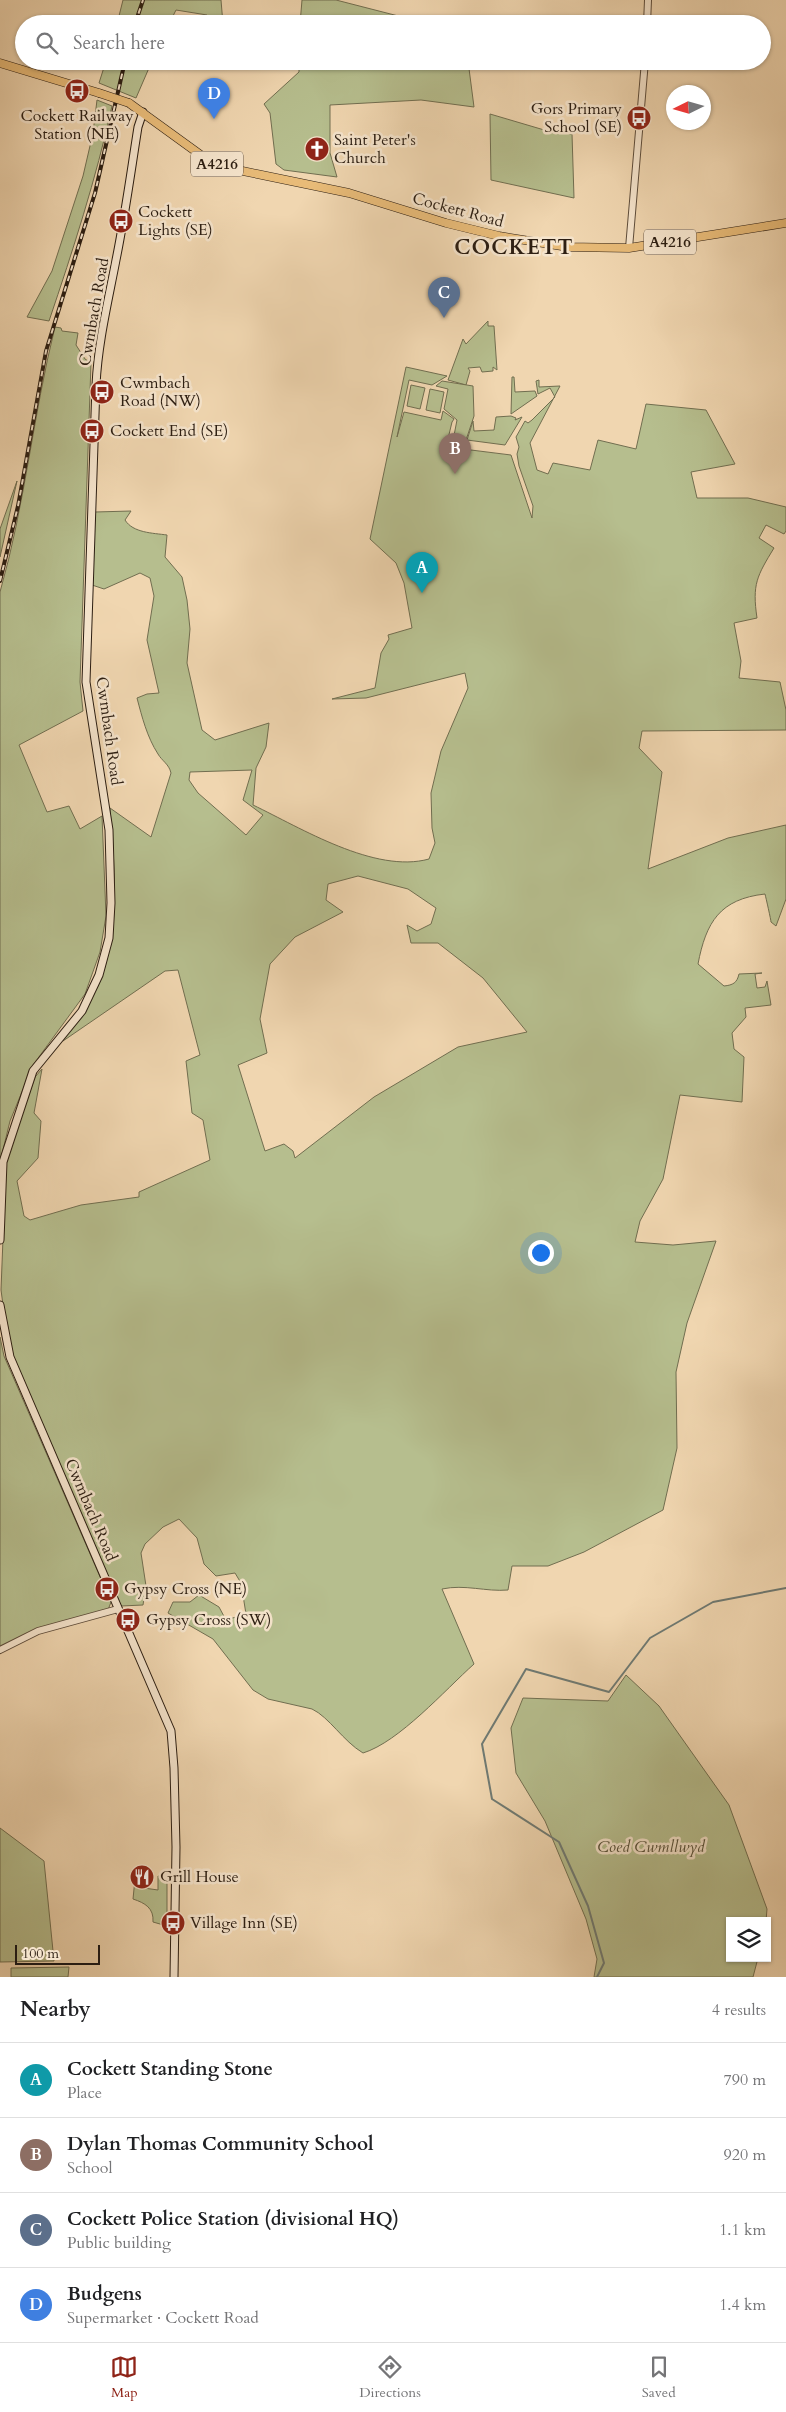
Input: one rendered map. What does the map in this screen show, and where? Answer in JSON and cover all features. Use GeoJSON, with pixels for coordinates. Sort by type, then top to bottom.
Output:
{"type":"FeatureCollection","features":[{"type":"Feature","properties":{"kind":"main road","name":"A4216"},"geometry":{"type":"LineString","coordinates":[[0,63],[15,68]]}},
{"type":"Feature","properties":{"kind":"main road","name":"A4216"},"geometry":{"type":"LineString","coordinates":[[23,70],[129,102],[143,112]]}},
{"type":"Feature","properties":{"kind":"main road","name":"Cockett Road"},"geometry":{"type":"LineString","coordinates":[[143,112],[209,161],[233,169],[349,193],[446,223],[499,236],[568,247],[629,248],[786,223]]}},
{"type":"Feature","properties":{"kind":"main road","name":"Cwmbach Road"},"geometry":{"type":"LineString","coordinates":[[0,1240],[3,1162],[33,1070],[82,1011],[100,975],[109,938],[111,902],[108,830],[86,682],[96,385],[97,362],[105,313],[138,127],[143,112]]}},
{"type":"Feature","properties":{"kind":"main road","name":"Cwmbach Road"},"geometry":{"type":"LineString","coordinates":[[0,1305],[10,1357],[171,1731],[174,1768],[174,1977]]}},
{"type":"Feature","properties":{"kind":"street"},"geometry":{"type":"LineString","coordinates":[[647,15],[648,0]]}},
{"type":"Feature","properties":{"kind":"street"},"geometry":{"type":"LineString","coordinates":[[629,248],[644,70]]}},
{"type":"Feature","properties":{"kind":"street"},"geometry":{"type":"LineString","coordinates":[[0,1650],[38,1631],[118,1608]]}},
{"type":"Feature","properties":{"kind":"green space"},"geometry":{"type":"Polygon","coordinates":[[[123,0],[221,0],[222,15],[207,15],[176,10],[174,15],[119,15],[123,0]]]}},
{"type":"Feature","properties":{"kind":"green space"},"geometry":{"type":"Polygon","coordinates":[[[302,0],[336,0],[394,15],[301,15],[302,0]]]}},
{"type":"Feature","properties":{"kind":"green space"},"geometry":{"type":"Polygon","coordinates":[[[103,70],[148,70],[136,98],[99,83],[103,70]]]}},
{"type":"Feature","properties":{"kind":"green space"},"geometry":{"type":"Polygon","coordinates":[[[299,70],[469,70],[474,107],[421,100],[330,105],[330,153],[337,177],[284,170],[276,164],[270,113],[264,104],[299,70]]]}},
{"type":"Feature","properties":{"kind":"green space"},"geometry":{"type":"Polygon","coordinates":[[[97,100],[112,106],[67,268],[49,321],[27,317],[52,271],[83,176],[93,133],[97,100]]]}},
{"type":"Feature","properties":{"kind":"green space"},"geometry":{"type":"Polygon","coordinates":[[[490,114],[551,132],[572,134],[574,198],[491,180],[490,114]]]}},
{"type":"Feature","properties":{"kind":"green space"},"geometry":{"type":"Polygon","coordinates":[[[488,321],[488,326],[494,326],[497,370],[493,367],[493,371],[482,372],[480,367],[468,368],[470,371],[466,385],[448,380],[463,339],[466,344],[488,321]]]}},
{"type":"Feature","properties":{"kind":"green space"},"geometry":{"type":"Polygon","coordinates":[[[55,327],[61,328],[62,331],[78,333],[76,345],[85,359],[91,363],[80,682],[83,711],[19,745],[47,812],[69,806],[80,829],[102,816],[106,916],[100,952],[85,994],[33,1065],[10,1121],[0,1162],[0,592],[23,493],[47,360],[55,327]]]}},
{"type":"Feature","properties":{"kind":"green space"},"geometry":{"type":"Polygon","coordinates":[[[406,367],[447,376],[432,385],[409,380],[397,437],[404,412],[441,420],[443,411],[454,419],[446,447],[446,451],[451,451],[457,420],[444,409],[448,389],[436,386],[442,381],[473,386],[474,416],[463,449],[511,455],[532,518],[533,506],[519,466],[517,454],[519,447],[516,437],[525,421],[528,423],[532,420],[553,399],[530,443],[537,470],[548,474],[553,463],[590,470],[598,440],[636,449],[646,404],[706,410],[735,464],[691,472],[697,498],[748,498],[786,507],[786,531],[784,534],[766,525],[759,538],[774,548],[763,566],[757,581],[755,597],[757,618],[734,623],[741,661],[739,678],[780,682],[786,710],[786,730],[642,731],[639,748],[662,772],[648,869],[728,838],[786,825],[786,899],[776,926],[771,922],[765,894],[737,901],[726,907],[711,925],[706,936],[698,964],[724,986],[734,983],[739,974],[762,973],[755,974],[757,988],[765,987],[767,981],[771,1005],[745,1008],[746,1017],[732,1033],[734,1049],[744,1057],[742,1102],[680,1095],[663,1179],[640,1221],[635,1242],[673,1245],[716,1241],[687,1323],[676,1372],[677,1448],[663,1510],[584,1552],[548,1566],[512,1566],[508,1590],[459,1587],[442,1589],[474,1664],[406,1727],[377,1747],[363,1753],[312,1709],[268,1699],[253,1690],[213,1639],[168,1613],[173,1602],[190,1602],[199,1595],[219,1607],[226,1620],[246,1614],[241,1583],[235,1573],[216,1576],[204,1564],[197,1538],[179,1519],[163,1527],[145,1544],[141,1553],[146,1586],[143,1605],[121,1606],[13,1356],[8,1342],[1,1290],[6,1161],[35,1077],[42,1069],[34,1113],[41,1121],[38,1158],[17,1181],[24,1216],[30,1220],[81,1205],[139,1197],[139,1192],[210,1160],[203,1120],[192,1113],[186,1061],[200,1055],[178,970],[165,971],[63,1041],[98,986],[107,958],[114,916],[114,873],[110,808],[151,837],[171,773],[151,741],[137,698],[147,694],[159,693],[147,640],[154,596],[150,578],[140,573],[104,589],[92,585],[95,512],[131,511],[125,520],[133,528],[144,532],[167,535],[165,557],[182,577],[187,600],[190,629],[187,663],[202,730],[215,740],[269,723],[266,747],[256,768],[253,805],[316,836],[362,855],[408,862],[429,859],[435,843],[432,828],[431,793],[441,751],[468,688],[465,673],[366,698],[332,699],[375,688],[381,653],[389,639],[388,635],[412,628],[404,583],[396,563],[370,539],[406,367]],[[252,770],[190,772],[189,780],[198,793],[246,835],[263,815],[243,800],[252,770]],[[358,876],[328,884],[326,900],[343,912],[295,937],[270,964],[260,1019],[267,1053],[238,1065],[265,1151],[284,1144],[293,1151],[295,1158],[374,1097],[458,1047],[527,1032],[483,978],[438,943],[411,943],[407,925],[417,931],[431,924],[436,908],[408,889],[358,876]]]}},
{"type":"Feature","properties":{"kind":"green space"},"geometry":{"type":"Polygon","coordinates":[[[512,377],[514,377],[515,392],[535,391],[537,396],[511,414],[512,377]]]}},
{"type":"Feature","properties":{"kind":"green space"},"geometry":{"type":"Polygon","coordinates":[[[539,380],[539,387],[560,386],[555,396],[550,388],[538,394],[536,381],[539,380]]]}},
{"type":"Feature","properties":{"kind":"green space"},"geometry":{"type":"Polygon","coordinates":[[[411,385],[425,388],[420,409],[407,406],[411,385]]]}},
{"type":"Feature","properties":{"kind":"green space"},"geometry":{"type":"Polygon","coordinates":[[[430,389],[444,392],[440,413],[426,410],[430,389]]]}},
{"type":"Feature","properties":{"kind":"green space"},"geometry":{"type":"Polygon","coordinates":[[[511,416],[516,418],[515,420],[522,417],[505,445],[467,440],[473,421],[474,431],[494,430],[496,417],[511,416]]]}},
{"type":"Feature","properties":{"kind":"green space"},"geometry":{"type":"Polygon","coordinates":[[[17,481],[0,557],[0,529],[17,481]]]}},
{"type":"Feature","properties":{"kind":"green space"},"geometry":{"type":"Polygon","coordinates":[[[0,1337],[4,1356],[111,1602],[108,1610],[37,1631],[0,1650],[0,1337]]]}},
{"type":"Feature","properties":{"kind":"green space","name":"Coed Cwmllwyd"},"geometry":{"type":"Polygon","coordinates":[[[626,1675],[659,1706],[729,1805],[767,1909],[766,1917],[726,1917],[726,1962],[757,1962],[753,1977],[594,1977],[597,1959],[586,1919],[545,1821],[516,1773],[511,1728],[523,1698],[608,1701],[626,1675]]]}},
{"type":"Feature","properties":{"kind":"green space"},"geometry":{"type":"Polygon","coordinates":[[[0,1828],[44,1861],[54,1961],[0,1962],[0,1828]]]}},
{"type":"Feature","properties":{"kind":"green space"},"geometry":{"type":"Polygon","coordinates":[[[158,1876],[167,1876],[167,1926],[153,1922],[152,1913],[148,1907],[133,1899],[135,1879],[137,1887],[158,1890],[158,1876]]]}},
{"type":"Feature","properties":{"kind":"green space"},"geometry":{"type":"Polygon","coordinates":[[[69,1967],[68,1977],[11,1977],[11,1968],[69,1967]]]}},
{"type":"Feature","properties":{"kind":"waterway"},"geometry":{"type":"LineString","coordinates":[[597,1977],[604,1963],[588,1906],[559,1842],[492,1799],[482,1744],[526,1669],[609,1692],[650,1638],[713,1602],[786,1588]]}},
{"type":"Feature","properties":{"kind":"railway"},"geometry":{"type":"LineString","coordinates":[[138,15],[143,0]]}},
{"type":"Feature","properties":{"kind":"railway"},"geometry":{"type":"LineString","coordinates":[[0,581],[18,506],[46,351],[95,193],[123,70]]}},
{"type":"Feature","properties":{"kind":"place","name":"Cockett Railway Station (NE)"},"geometry":{"type":"Point","coordinates":[77,91]}},
{"type":"Feature","properties":{"kind":"place","name":"Gors Primary School (SE)"},"geometry":{"type":"Point","coordinates":[639,118]}},
{"type":"Feature","properties":{"kind":"place","name":"Budgens"},"geometry":{"type":"Point","coordinates":[214,119]}},
{"type":"Feature","properties":{"kind":"place","name":"Saint Peter's Church"},"geometry":{"type":"Point","coordinates":[317,149]}},
{"type":"Feature","properties":{"kind":"place","name":"Cockett Lights (SE)"},"geometry":{"type":"Point","coordinates":[121,221]}},
{"type":"Feature","properties":{"kind":"place","name":"Cockett Police Station (divisional HQ)"},"geometry":{"type":"Point","coordinates":[444,318]}},
{"type":"Feature","properties":{"kind":"place","name":"Cwmbach Road (NW)"},"geometry":{"type":"Point","coordinates":[102,392]}},
{"type":"Feature","properties":{"kind":"place","name":"Cockett End (SE)"},"geometry":{"type":"Point","coordinates":[92,431]}},
{"type":"Feature","properties":{"kind":"place","name":"Dylan Thomas Community School"},"geometry":{"type":"Point","coordinates":[455,474]}},
{"type":"Feature","properties":{"kind":"place","name":"Cockett Standing Stone"},"geometry":{"type":"Point","coordinates":[422,593]}},
{"type":"Feature","properties":{"kind":"place","name":"Gypsy Cross (NE)"},"geometry":{"type":"Point","coordinates":[107,1589]}},
{"type":"Feature","properties":{"kind":"place","name":"Gypsy Cross (SW)"},"geometry":{"type":"Point","coordinates":[128,1620]}},
{"type":"Feature","properties":{"kind":"place","name":"Grill House"},"geometry":{"type":"Point","coordinates":[142,1877]}},
{"type":"Feature","properties":{"kind":"place","name":"Village Inn (SE)"},"geometry":{"type":"Point","coordinates":[173,1923]}},
{"type":"Feature","properties":{"kind":"district","name":"COCKETT"},"geometry":{"type":"Point","coordinates":[514,247]}}]}
